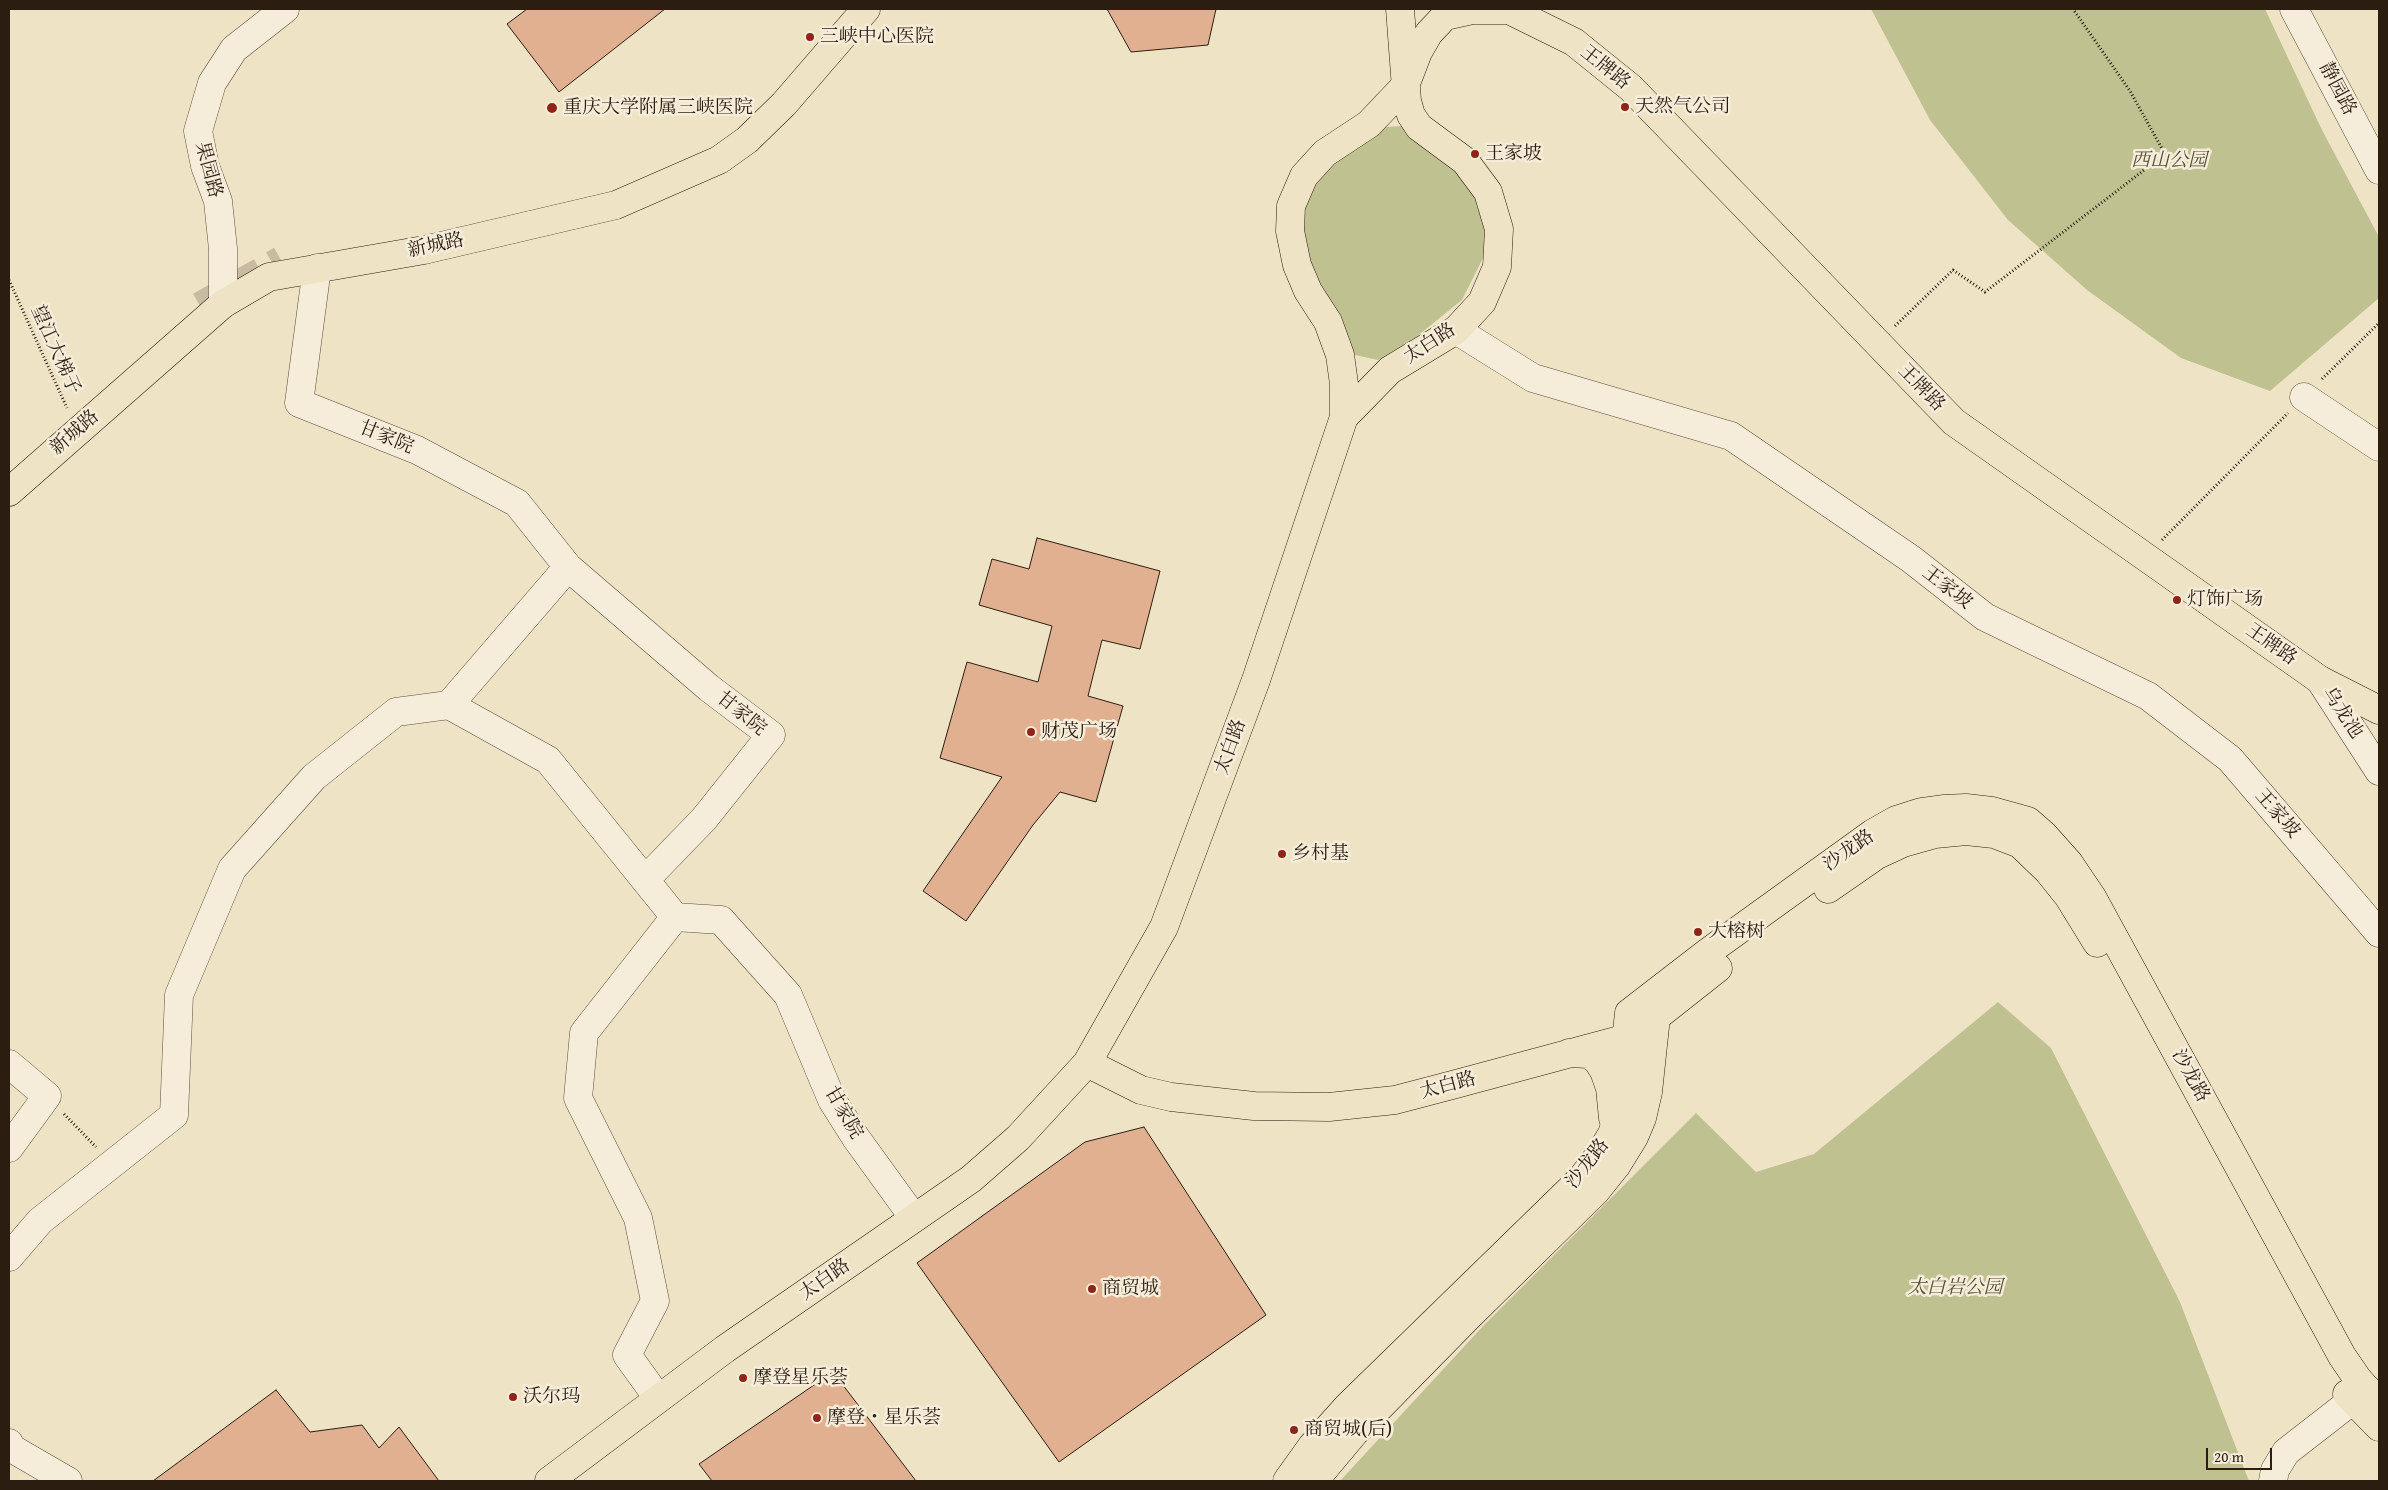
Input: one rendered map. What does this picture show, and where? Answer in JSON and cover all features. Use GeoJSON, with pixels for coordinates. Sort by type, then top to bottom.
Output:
{"type":"FeatureCollection","features":[{"type":"Feature","properties":{"kind":"main road","name":"新城路"},"geometry":{"type":"LineString","coordinates":[[9,492],[223,304],[269,277],[424,250],[616,204],[719,160],[747,140],[784,104],[866,9]]}},
{"type":"Feature","properties":{"kind":"main road","name":"太白路"},"geometry":{"type":"LineString","coordinates":[[1344,417],[1390,370],[1456,330],[1482,302],[1497,267],[1499,228],[1488,192],[1465,161],[1419,127],[1411,115],[1406,86],[1400,9]]}},
{"type":"Feature","properties":{"kind":"main road","name":"太白路"},"geometry":{"type":"LineString","coordinates":[[549,1481],[733,1343],[971,1179],[1018,1138],[1087,1063],[1164,928],[1256,680],[1344,417],[1344,384],[1340,355],[1328,322],[1308,292],[1297,265],[1290,231],[1291,206],[1304,176],[1325,153],[1369,124],[1406,86],[1418,52],[1429,33],[1445,16],[1472,10],[1508,10]]}},
{"type":"Feature","properties":{"kind":"main road","name":"王牌路"},"geometry":{"type":"LineString","coordinates":[[1508,10],[1574,42],[1631,88],[1954,422],[2320,680],[2379,710]]}},
{"type":"Feature","properties":{"kind":"main road","name":"沙龙路"},"geometry":{"type":"LineString","coordinates":[[1287,1481],[1312,1446],[1347,1406],[1582,1178],[1612,1134],[1622,1095],[1628,1025],[1716,946],[1873,834],[1896,820],[1920,812],[1966,808],[2010,814],[2028,821],[2044,835],[2069,863],[2092,897],[2366,1397],[2379,1427]]}},
{"type":"Feature","properties":{"kind":"main road","name":"沙龙路"},"geometry":{"type":"LineString","coordinates":[[1314,1481],[1355,1432],[1468,1316],[1596,1191],[1616,1166],[1634,1137],[1642,1118],[1648,1092],[1656,1018],[1720,966],[1877,855],[1934,834],[1966,831],[1994,834],[2020,844],[2048,871],[2086,924],[2330,1368],[2366,1397]]}},
{"type":"Feature","properties":{"kind":"main road"},"geometry":{"type":"LineString","coordinates":[[1569,1053],[1628,1025],[1656,1018]]}},
{"type":"Feature","properties":{"kind":"main road","name":"太白路"},"geometry":{"type":"LineString","coordinates":[[1087,1063],[1141,1090],[1171,1097],[1254,1106],[1329,1107],[1395,1100],[1569,1053]]}},
{"type":"Feature","properties":{"kind":"main road"},"geometry":{"type":"LineString","coordinates":[[1569,1053],[1588,1054],[1597,1060],[1604,1071],[1610,1088],[1613,1109],[1612,1134]]}},
{"type":"Feature","properties":{"kind":"street","name":"果园路"},"geometry":{"type":"LineString","coordinates":[[223,304],[223,248],[218,201],[204,166],[198,131],[212,83],[234,49],[285,9]]}},
{"type":"Feature","properties":{"kind":"street","name":"静园路"},"geometry":{"type":"LineString","coordinates":[[2294,9],[2379,170]]}},
{"type":"Feature","properties":{"kind":"street","name":"甘家院"},"geometry":{"type":"LineString","coordinates":[[316,268],[299,403],[417,450],[518,503],[568,567],[709,688],[770,735],[704,819],[645,880]]}},
{"type":"Feature","properties":{"kind":"street","name":"王家坡"},"geometry":{"type":"LineString","coordinates":[[1456,330],[1532,378],[1731,436],[1910,559],[1985,617],[2148,696],[2230,759],[2379,933]]}},
{"type":"Feature","properties":{"kind":"street"},"geometry":{"type":"LineString","coordinates":[[2304,397],[2379,447]]}},
{"type":"Feature","properties":{"kind":"street"},"geometry":{"type":"LineString","coordinates":[[449,705],[568,567]]}},
{"type":"Feature","properties":{"kind":"street","name":"乌龙池"},"geometry":{"type":"LineString","coordinates":[[2320,680],[2379,771]]}},
{"type":"Feature","properties":{"kind":"street"},"geometry":{"type":"LineString","coordinates":[[9,1257],[40,1220],[174,1115],[179,996],[232,869],[314,777],[396,712],[449,705],[548,760],[676,917],[584,1033],[578,1098],[638,1218],[655,1302],[626,1355],[658,1398]]}},
{"type":"Feature","properties":{"kind":"street","name":"甘家院"},"geometry":{"type":"LineString","coordinates":[[676,917],[721,920],[788,995],[832,1100],[856,1138],[914,1218]]}},
{"type":"Feature","properties":{"kind":"street"},"geometry":{"type":"LineString","coordinates":[[9,1064],[47,1096],[9,1148]]}},
{"type":"Feature","properties":{"kind":"street"},"geometry":{"type":"LineString","coordinates":[[2273,1481],[2275,1470],[2286,1452],[2366,1397]]}},
{"type":"Feature","properties":{"kind":"street"},"geometry":{"type":"LineString","coordinates":[[9,1443],[11,1448],[68,1481]]}},
{"type":"Feature","properties":{"kind":"path"},"geometry":{"type":"LineString","coordinates":[[1878,343],[1953,270],[1985,292],[2165,154],[2130,91],[2073,9]]}},
{"type":"Feature","properties":{"kind":"path","name":"望江大梯子"},"geometry":{"type":"LineString","coordinates":[[9,280],[77,432]]}},
{"type":"Feature","properties":{"kind":"path"},"geometry":{"type":"LineString","coordinates":[[2145,557],[2379,323]]}},
{"type":"Feature","properties":{"kind":"path"},"geometry":{"type":"LineString","coordinates":[[47,1096],[112,1164]]}},
{"type":"Feature","properties":{"kind":"green space","name":"西山公园"},"geometry":{"type":"Polygon","coordinates":[[[1871,9],[2265,9],[2322,130],[2379,237],[2379,298],[2270,391],[2181,358],[2087,290],[2008,220],[1930,120],[1871,9]]]}},
{"type":"Feature","properties":{"kind":"green space"},"geometry":{"type":"Polygon","coordinates":[[[1401,126],[1441,152],[1480,195],[1487,250],[1462,300],[1416,337],[1378,360],[1355,355],[1336,315],[1302,256],[1299,212],[1312,175],[1373,128],[1401,126]]]}},
{"type":"Feature","properties":{"kind":"green space","name":"太白岩公园"},"geometry":{"type":"Polygon","coordinates":[[[1998,1002],[2051,1048],[2180,1302],[2249,1481],[1340,1481],[1484,1325],[1696,1113],[1756,1172],[1814,1154],[1998,1002]]]}},
{"type":"Feature","properties":{"kind":"building"},"geometry":{"type":"Polygon","coordinates":[[[527,9],[665,9],[559,92],[507,24],[527,9]]]}},
{"type":"Feature","properties":{"kind":"building"},"geometry":{"type":"Polygon","coordinates":[[[1107,9],[1216,9],[1208,45],[1131,52],[1107,9]]]}},
{"type":"Feature","properties":{"kind":"building","name":"财茂广场"},"geometry":{"type":"Polygon","coordinates":[[[1037,538],[1160,571],[1140,649],[1102,640],[1088,696],[1123,706],[1096,802],[1060,792],[1033,825],[966,921],[923,891],[1002,777],[940,758],[967,662],[1038,682],[1052,626],[979,605],[992,559],[1029,569],[1037,538]]]}},
{"type":"Feature","properties":{"kind":"building","name":"商贸城"},"geometry":{"type":"Polygon","coordinates":[[[1144,1127],[1266,1315],[1059,1462],[917,1263],[1085,1142],[1144,1127]]]}},
{"type":"Feature","properties":{"kind":"building","name":"摩登・星乐荟"},"geometry":{"type":"Polygon","coordinates":[[[833,1372],[916,1481],[712,1481],[699,1464],[833,1372]]]}},
{"type":"Feature","properties":{"kind":"building"},"geometry":{"type":"Polygon","coordinates":[[[276,1390],[310,1432],[362,1425],[379,1448],[399,1427],[439,1481],[153,1481],[276,1390]]]}},
{"type":"Feature","properties":{"kind":"tunnel"},"geometry":{"type":"LineString","coordinates":[[200,306],[281,260]]}},
{"type":"Feature","properties":{"kind":"place","name":"三峡中心医院"},"geometry":{"type":"Point","coordinates":[810,37]}},
{"type":"Feature","properties":{"kind":"place","name":"天然气公司"},"geometry":{"type":"Point","coordinates":[1625,107]}},
{"type":"Feature","properties":{"kind":"place","name":"重庆大学附属三峡医院"},"geometry":{"type":"Point","coordinates":[552,108]}},
{"type":"Feature","properties":{"kind":"place","name":"王家坡"},"geometry":{"type":"Point","coordinates":[1475,154]}},
{"type":"Feature","properties":{"kind":"place","name":"灯饰广场"},"geometry":{"type":"Point","coordinates":[2177,600]}},
{"type":"Feature","properties":{"kind":"place","name":"财茂广场"},"geometry":{"type":"Point","coordinates":[1031,732]}},
{"type":"Feature","properties":{"kind":"place","name":"乡村基"},"geometry":{"type":"Point","coordinates":[1282,854]}},
{"type":"Feature","properties":{"kind":"place","name":"大榕树"},"geometry":{"type":"Point","coordinates":[1698,932]}},
{"type":"Feature","properties":{"kind":"place","name":"商贸城"},"geometry":{"type":"Point","coordinates":[1092,1289]}},
{"type":"Feature","properties":{"kind":"place","name":"摩登星乐荟"},"geometry":{"type":"Point","coordinates":[743,1378]}},
{"type":"Feature","properties":{"kind":"place","name":"沃尔玛"},"geometry":{"type":"Point","coordinates":[513,1397]}},
{"type":"Feature","properties":{"kind":"place","name":"摩登・星乐荟"},"geometry":{"type":"Point","coordinates":[817,1418]}},
{"type":"Feature","properties":{"kind":"place","name":"商贸城(后)"},"geometry":{"type":"Point","coordinates":[1294,1430]}}]}
